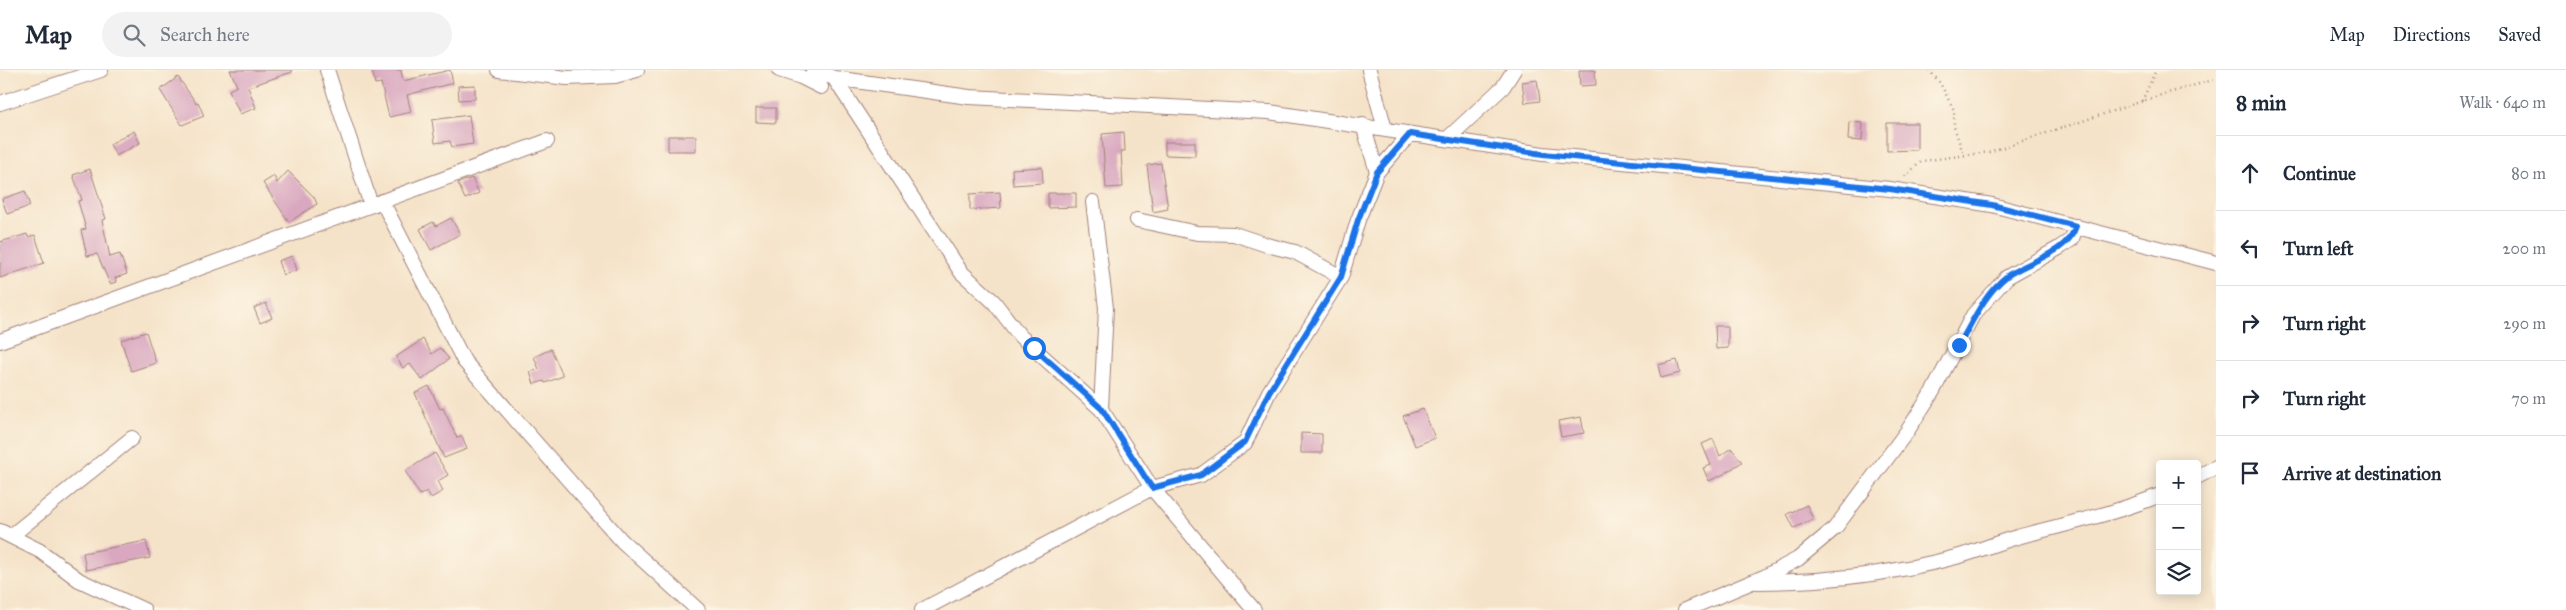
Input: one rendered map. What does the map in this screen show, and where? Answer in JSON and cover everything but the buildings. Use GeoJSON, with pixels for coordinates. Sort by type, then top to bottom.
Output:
{"type":"FeatureCollection","features":[{"type":"Feature","properties":{"kind":"street"},"geometry":{"type":"LineString","coordinates":[[0,103],[101,70]]}},
{"type":"Feature","properties":{"kind":"street"},"geometry":{"type":"LineString","coordinates":[[327,70],[376,203],[464,361],[622,541],[698,610]]}},
{"type":"Feature","properties":{"kind":"street"},"geometry":{"type":"LineString","coordinates":[[499,70],[567,78],[615,76],[637,70]]}},
{"type":"Feature","properties":{"kind":"street"},"geometry":{"type":"LineString","coordinates":[[779,70],[802,77],[821,87]]}},
{"type":"Feature","properties":{"kind":"street"},"geometry":{"type":"LineString","coordinates":[[813,70],[834,78],[969,96],[1269,112],[1543,154],[1890,189],[1992,205],[2216,263]]}},
{"type":"Feature","properties":{"kind":"street"},"geometry":{"type":"LineString","coordinates":[[1370,70],[1385,130]]}},
{"type":"Feature","properties":{"kind":"street"},"geometry":{"type":"LineString","coordinates":[[1447,139],[1503,87],[1514,70]]}},
{"type":"Feature","properties":{"kind":"street"},"geometry":{"type":"LineString","coordinates":[[834,78],[961,272],[994,302],[1020,336],[1102,409],[1152,488],[1254,610]]}},
{"type":"Feature","properties":{"kind":"street"},"geometry":{"type":"LineString","coordinates":[[1363,125],[1377,172]]}},
{"type":"Feature","properties":{"kind":"street"},"geometry":{"type":"LineString","coordinates":[[922,610],[1152,488],[1201,475],[1245,442],[1269,392],[1341,277],[1358,220],[1377,172],[1410,134]]}},
{"type":"Feature","properties":{"kind":"street"},"geometry":{"type":"LineString","coordinates":[[0,341],[547,141]]}},
{"type":"Feature","properties":{"kind":"street"},"geometry":{"type":"LineString","coordinates":[[1093,202],[1106,308],[1102,409]]}},
{"type":"Feature","properties":{"kind":"street"},"geometry":{"type":"LineString","coordinates":[[1137,220],[1197,233],[1234,234],[1295,252],[1341,277]]}},
{"type":"Feature","properties":{"kind":"street"},"geometry":{"type":"LineString","coordinates":[[1685,610],[1764,577],[1798,559],[1835,528],[1908,430],[1933,391],[1973,315],[2007,277],[2072,239],[2076,226]]}},
{"type":"Feature","properties":{"kind":"street"},"geometry":{"type":"LineString","coordinates":[[132,438],[5,534],[40,551],[79,580],[144,610]]}},
{"type":"Feature","properties":{"kind":"street"},"geometry":{"type":"LineString","coordinates":[[2201,475],[2216,467]]}},
{"type":"Feature","properties":{"kind":"street"},"geometry":{"type":"LineString","coordinates":[[1749,582],[1834,580],[1886,573],[1961,556],[2014,538],[2076,524],[2134,506],[2156,497]]}},
{"type":"Feature","properties":{"kind":"path"},"geometry":{"type":"LineString","coordinates":[[1929,70],[1940,83],[1954,110],[1954,127],[1964,156]]}},
{"type":"Feature","properties":{"kind":"path"},"geometry":{"type":"LineString","coordinates":[[2142,101],[2156,70]]}},
{"type":"Feature","properties":{"kind":"path"},"geometry":{"type":"LineString","coordinates":[[1890,189],[1922,161],[1989,152],[2142,101],[2216,79]]}},
{"type":"Feature","properties":{"kind":"route"},"geometry":{"type":"LineString","coordinates":[[1034,348],[1102,409],[1152,488],[1201,475],[1225,459],[1245,442],[1269,392],[1341,277],[1358,220],[1377,172],[1410,134],[1543,154],[1890,189],[1992,205],[2076,226],[2072,239],[2007,277],[1988,296],[1973,315],[1959,345]]}}]}
